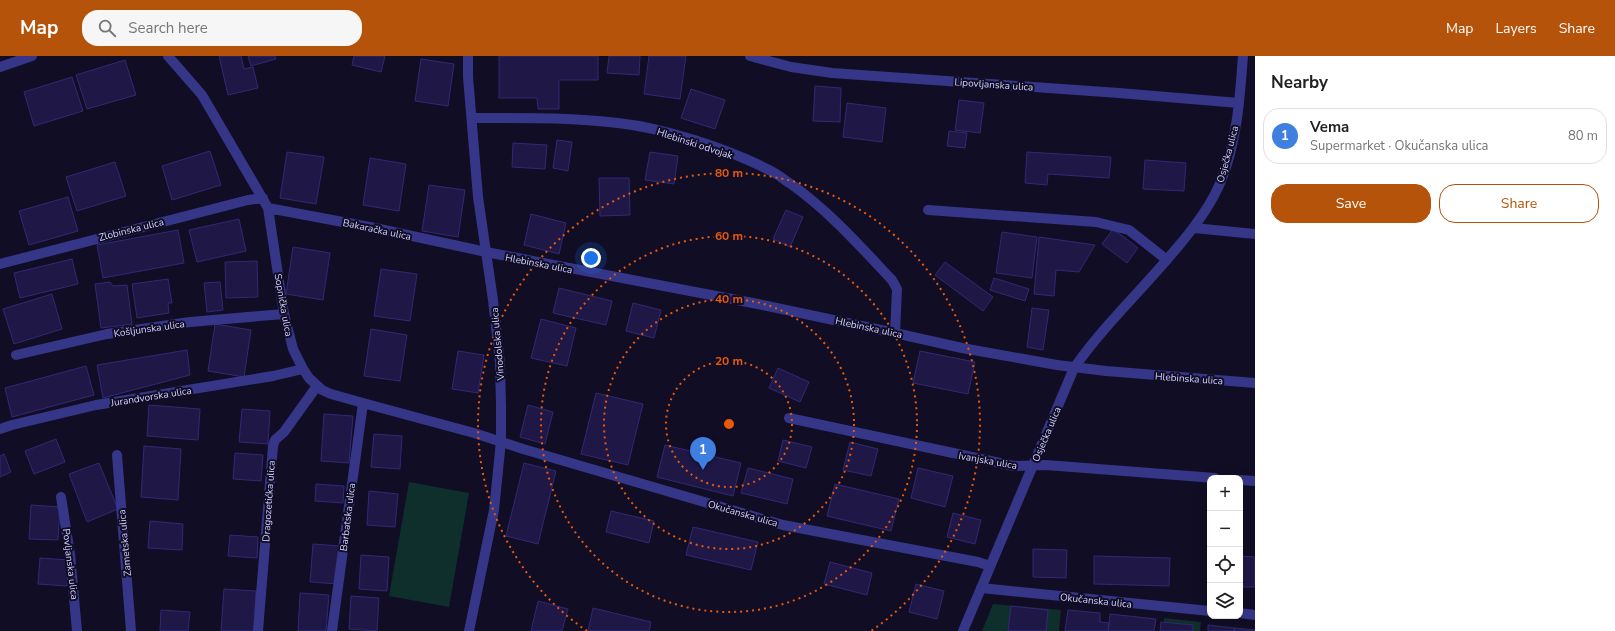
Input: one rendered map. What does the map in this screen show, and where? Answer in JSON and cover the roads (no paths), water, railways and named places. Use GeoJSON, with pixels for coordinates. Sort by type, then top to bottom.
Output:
{"type":"FeatureCollection","features":[{"type":"Feature","properties":{"kind":"street"},"geometry":{"type":"LineString","coordinates":[[0,67],[32,56]]}},
{"type":"Feature","properties":{"kind":"street","name":"Sopnička ulica"},"geometry":{"type":"LineString","coordinates":[[169,56],[202,95],[268,208],[284,314],[293,349],[303,369],[316,386],[331,394],[501,441]]}},
{"type":"Feature","properties":{"kind":"street","name":"Vinodolska ulica"},"geometry":{"type":"LineString","coordinates":[[468,56],[468,77],[478,197],[500,363],[501,441],[494,510],[471,631]]}},
{"type":"Feature","properties":{"kind":"street","name":"Lipovljanska ulica"},"geometry":{"type":"LineString","coordinates":[[750,56],[791,67],[832,73],[1118,93],[1239,104]]}},
{"type":"Feature","properties":{"kind":"street","name":"Osječka ulica"},"geometry":{"type":"LineString","coordinates":[[963,631],[1074,368],[1110,323],[1194,228],[1209,205],[1222,180],[1231,148],[1239,104],[1243,56]]}},
{"type":"Feature","properties":{"kind":"street","name":"Hlebinski odvojak"},"geometry":{"type":"LineString","coordinates":[[472,118],[582,120],[618,123],[666,132],[704,144],[771,171],[823,208],[892,280],[897,289],[895,332]]}},
{"type":"Feature","properties":{"kind":"street","name":"Zlobinska ulica"},"geometry":{"type":"LineString","coordinates":[[0,264],[248,200],[263,198]]}},
{"type":"Feature","properties":{"kind":"street","name":"Bakaračka ulica"},"geometry":{"type":"LineString","coordinates":[[268,208],[376,228],[486,252]]}},
{"type":"Feature","properties":{"kind":"street"},"geometry":{"type":"LineString","coordinates":[[928,210],[1096,222],[1117,226],[1129,230],[1135,234],[1167,260]]}},
{"type":"Feature","properties":{"kind":"street"},"geometry":{"type":"LineString","coordinates":[[1194,228],[1255,234]]}},
{"type":"Feature","properties":{"kind":"street","name":"Hlebinska ulica"},"geometry":{"type":"LineString","coordinates":[[486,252],[758,304],[895,332],[962,348],[1074,368],[1255,383]]}},
{"type":"Feature","properties":{"kind":"street","name":"Košljunska ulica"},"geometry":{"type":"LineString","coordinates":[[16,355],[107,334],[190,322],[284,314]]}},
{"type":"Feature","properties":{"kind":"street","name":"Jurandvorska ulica"},"geometry":{"type":"LineString","coordinates":[[0,429],[12,424],[96,405],[273,376],[303,369]]}},
{"type":"Feature","properties":{"kind":"street","name":"Dragozetićka ulica"},"geometry":{"type":"LineString","coordinates":[[258,631],[273,446],[275,440],[284,432],[316,386]]}},
{"type":"Feature","properties":{"kind":"street","name":"Barbatska ulica"},"geometry":{"type":"LineString","coordinates":[[332,631],[363,403]]}},
{"type":"Feature","properties":{"kind":"street","name":"Ivanjska ulica"},"geometry":{"type":"LineString","coordinates":[[789,418],[1014,466],[1046,465],[1207,477]]}},
{"type":"Feature","properties":{"kind":"street","name":"Okučanska ulica"},"geometry":{"type":"LineString","coordinates":[[501,441],[783,525],[978,562],[990,566]]}},
{"type":"Feature","properties":{"kind":"street","name":"Zametska ulica"},"geometry":{"type":"LineString","coordinates":[[116,455],[131,631]]}},
{"type":"Feature","properties":{"kind":"street"},"geometry":{"type":"LineString","coordinates":[[1243,480],[1255,481]]}},
{"type":"Feature","properties":{"kind":"street","name":"Povljanska ulica"},"geometry":{"type":"LineString","coordinates":[[61,498],[70,554],[77,631]]}},
{"type":"Feature","properties":{"kind":"street","name":"Okučanska ulica"},"geometry":{"type":"LineString","coordinates":[[981,588],[1207,610]]}},
{"type":"Feature","properties":{"kind":"street"},"geometry":{"type":"LineString","coordinates":[[1243,613],[1255,615]]}},
{"type":"Feature","properties":{"kind":"place","name":"Vema"},"geometry":{"type":"Point","coordinates":[703,470]}}]}
